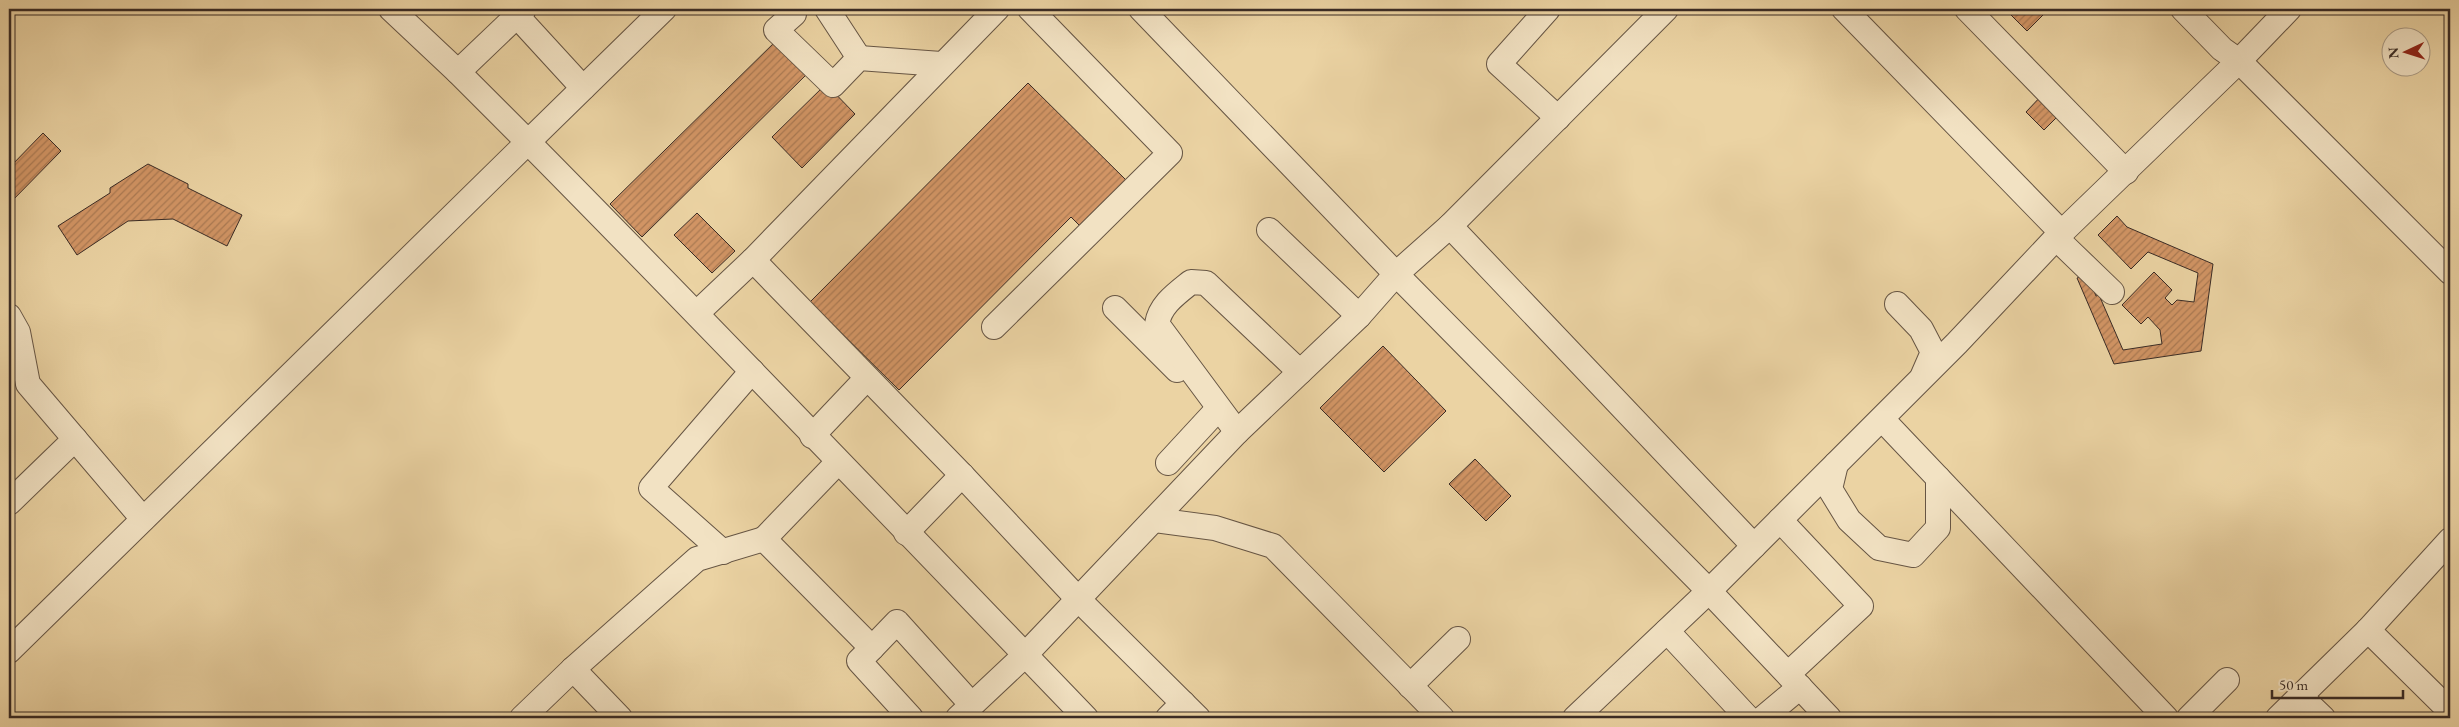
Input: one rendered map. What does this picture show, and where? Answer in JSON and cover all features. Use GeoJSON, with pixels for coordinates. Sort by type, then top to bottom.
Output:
{"type":"FeatureCollection","features":[{"type":"Feature","properties":{"kind":"lane"},"geometry":{"type":"LineString","coordinates":[[391,9],[458,72],[697,313],[812,436],[1086,718]]}},
{"type":"Feature","properties":{"kind":"lane"},"geometry":{"type":"LineString","coordinates":[[827,9],[859,58]]}},
{"type":"Feature","properties":{"kind":"lane"},"geometry":{"type":"LineString","coordinates":[[697,313],[753,260],[941,64],[997,9]]}},
{"type":"Feature","properties":{"kind":"lane"},"geometry":{"type":"LineString","coordinates":[[994,327],[1170,153],[1030,9]]}},
{"type":"Feature","properties":{"kind":"lane"},"geometry":{"type":"LineString","coordinates":[[1141,9],[1396,274],[1709,591],[1829,718]]}},
{"type":"Feature","properties":{"kind":"lane"},"geometry":{"type":"LineString","coordinates":[[1548,9],[1499,64],[1558,118]]}},
{"type":"Feature","properties":{"kind":"lane"},"geometry":{"type":"LineString","coordinates":[[911,718],[859,661],[897,622],[965,712],[1025,655],[1237,432],[1359,316],[1396,274],[1450,226],[1666,9]]}},
{"type":"Feature","properties":{"kind":"lane"},"geometry":{"type":"LineString","coordinates":[[1844,9],[2112,292]]}},
{"type":"Feature","properties":{"kind":"lane"},"geometry":{"type":"LineString","coordinates":[[2183,9],[2222,49],[2239,61],[2449,276]]}},
{"type":"Feature","properties":{"kind":"lane"},"geometry":{"type":"LineString","coordinates":[[1575,718],[1709,591],[1957,343],[2059,235],[2126,172],[2290,9]]}},
{"type":"Feature","properties":{"kind":"lane"},"geometry":{"type":"LineString","coordinates":[[794,10],[776,30],[833,85],[859,58]]}},
{"type":"Feature","properties":{"kind":"lane"},"geometry":{"type":"LineString","coordinates":[[458,72],[520,12],[583,88]]}},
{"type":"Feature","properties":{"kind":"lane"},"geometry":{"type":"LineString","coordinates":[[1976,12],[2126,172]]}},
{"type":"Feature","properties":{"kind":"lane"},"geometry":{"type":"LineString","coordinates":[[9,651],[583,88],[650,14]]}},
{"type":"Feature","properties":{"kind":"lane"},"geometry":{"type":"LineString","coordinates":[[859,58],[941,64]]}},
{"type":"Feature","properties":{"kind":"lane"},"geometry":{"type":"LineString","coordinates":[[1450,226],[1754,546]]}},
{"type":"Feature","properties":{"kind":"lane"},"geometry":{"type":"LineString","coordinates":[[1269,230],[1359,316]]}},
{"type":"Feature","properties":{"kind":"lane"},"geometry":{"type":"LineString","coordinates":[[753,260],[866,379],[962,475],[1183,713]]}},
{"type":"Feature","properties":{"kind":"lane"},"geometry":{"type":"LineString","coordinates":[[1237,432],[1157,324],[1159,312],[1175,294],[1190,282],[1206,283],[1300,372]]}},
{"type":"Feature","properties":{"kind":"lane"},"geometry":{"type":"LineString","coordinates":[[1897,304],[1921,329],[1940,341],[1957,343]]}},
{"type":"Feature","properties":{"kind":"lane"},"geometry":{"type":"LineString","coordinates":[[1115,308],[1237,432]]}},
{"type":"Feature","properties":{"kind":"lane"},"geometry":{"type":"LineString","coordinates":[[1921,329],[1932,352],[1921,379]]}},
{"type":"Feature","properties":{"kind":"lane"},"geometry":{"type":"LineString","coordinates":[[12,330],[28,384],[143,519]]}},
{"type":"Feature","properties":{"kind":"lane"},"geometry":{"type":"LineString","coordinates":[[723,552],[651,488],[752,371]]}},
{"type":"Feature","properties":{"kind":"lane"},"geometry":{"type":"LineString","coordinates":[[812,436],[866,379]]}},
{"type":"Feature","properties":{"kind":"lane"},"geometry":{"type":"LineString","coordinates":[[1168,463],[1216,411]]}},
{"type":"Feature","properties":{"kind":"lane"},"geometry":{"type":"LineString","coordinates":[[1882,419],[2166,718]]}},
{"type":"Feature","properties":{"kind":"lane"},"geometry":{"type":"LineString","coordinates":[[9,502],[75,439]]}},
{"type":"Feature","properties":{"kind":"lane"},"geometry":{"type":"LineString","coordinates":[[522,718],[573,669],[697,560],[764,539],[838,462]]}},
{"type":"Feature","properties":{"kind":"lane"},"geometry":{"type":"LineString","coordinates":[[1836,464],[1830,489],[1849,520],[1879,548],[1913,555],[1938,528],[1938,478]]}},
{"type":"Feature","properties":{"kind":"lane"},"geometry":{"type":"LineString","coordinates":[[906,533],[962,475]]}},
{"type":"Feature","properties":{"kind":"lane"},"geometry":{"type":"LineString","coordinates":[[1155,520],[1215,528],[1272,546],[1442,718]]}},
{"type":"Feature","properties":{"kind":"lane"},"geometry":{"type":"LineString","coordinates":[[1763,718],[1794,680],[1861,606],[1780,520]]}},
{"type":"Feature","properties":{"kind":"lane"},"geometry":{"type":"LineString","coordinates":[[764,539],[872,648]]}},
{"type":"Feature","properties":{"kind":"lane"},"geometry":{"type":"LineString","coordinates":[[2278,718],[2368,630],[2450,540]]}},
{"type":"Feature","properties":{"kind":"lane"},"geometry":{"type":"LineString","coordinates":[[2368,630],[2450,711]]}},
{"type":"Feature","properties":{"kind":"lane"},"geometry":{"type":"LineString","coordinates":[[1667,631],[1748,718]]}},
{"type":"Feature","properties":{"kind":"lane"},"geometry":{"type":"LineString","coordinates":[[1410,686],[1458,639]]}},
{"type":"Feature","properties":{"kind":"lane"},"geometry":{"type":"LineString","coordinates":[[573,669],[620,718]]}},
{"type":"Feature","properties":{"kind":"lane"},"geometry":{"type":"LineString","coordinates":[[2189,718],[2226,680]]}},
{"type":"Feature","properties":{"kind":"lane"},"geometry":{"type":"LineString","coordinates":[[2302,696],[2323,718]]}},
{"type":"Feature","properties":{"kind":"building"},"geometry":{"type":"Polygon","coordinates":[[[2005,9],[2049,9],[2027,31],[2005,9]]]}},
{"type":"Feature","properties":{"kind":"building"},"geometry":{"type":"Polygon","coordinates":[[[779,38],[811,70],[642,237],[610,204],[779,38]]]}},
{"type":"Feature","properties":{"kind":"building"},"geometry":{"type":"Polygon","coordinates":[[[1028,83],[1129,183],[1083,229],[1071,217],[899,390],[810,302],[1028,83]]]}},
{"type":"Feature","properties":{"kind":"building"},"geometry":{"type":"Polygon","coordinates":[[[826,84],[855,114],[802,168],[772,137],[826,84]]]}},
{"type":"Feature","properties":{"kind":"building"},"geometry":{"type":"Polygon","coordinates":[[[2043,94],[2061,113],[2044,130],[2026,112],[2043,94]]]}},
{"type":"Feature","properties":{"kind":"building"},"geometry":{"type":"Polygon","coordinates":[[[43,133],[61,151],[9,204],[9,168],[43,133]]]}},
{"type":"Feature","properties":{"kind":"building"},"geometry":{"type":"Polygon","coordinates":[[[148,164],[188,184],[188,188],[242,215],[227,246],[173,219],[128,221],[77,255],[58,226],[110,193],[110,188],[148,164]]]}},
{"type":"Feature","properties":{"kind":"building"},"geometry":{"type":"Polygon","coordinates":[[[697,213],[735,251],[712,273],[674,235],[697,213]]]}},
{"type":"Feature","properties":{"kind":"building"},"geometry":{"type":"Polygon","coordinates":[[[2117,216],[2127,227],[2213,264],[2201,351],[2114,364],[2077,278],[2087,274],[2096,296],[2099,295],[2123,350],[2162,344],[2160,330],[2148,317],[2141,324],[2122,305],[2154,272],[2172,290],[2165,298],[2172,305],[2177,300],[2194,302],[2198,273],[2148,252],[2131,269],[2098,235],[2117,216]]]}},
{"type":"Feature","properties":{"kind":"building"},"geometry":{"type":"Polygon","coordinates":[[[1383,346],[1446,411],[1384,472],[1320,408],[1383,346]]]}},
{"type":"Feature","properties":{"kind":"building"},"geometry":{"type":"Polygon","coordinates":[[[1475,459],[1511,496],[1486,521],[1449,484],[1475,459]]]}}]}
